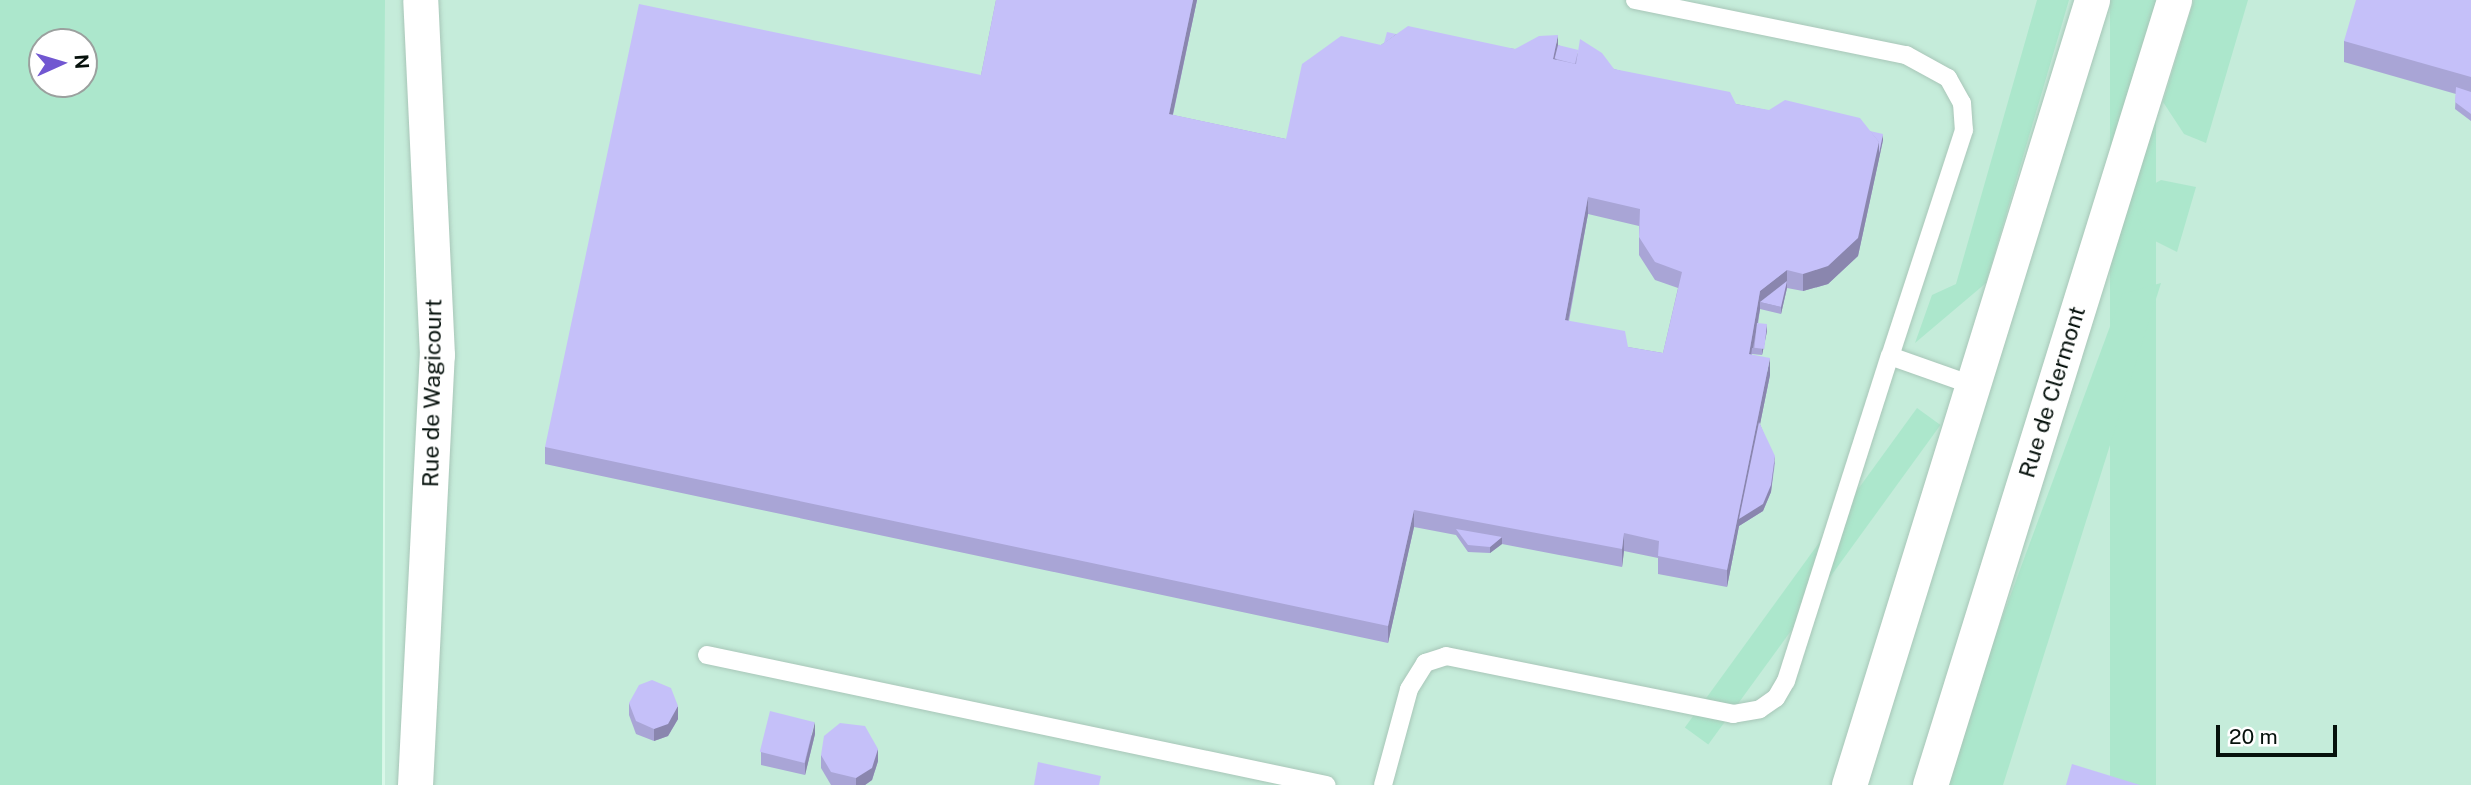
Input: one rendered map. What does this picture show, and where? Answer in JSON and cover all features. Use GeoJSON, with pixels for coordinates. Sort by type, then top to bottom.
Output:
{"type":"FeatureCollection","features":[{"type":"Feature","properties":{"kind":"street","name":"Rue de Wagicourt"},"geometry":{"type":"LineString","coordinates":[[420,0],[437,355],[424,783]]}},
{"type":"Feature","properties":{"kind":"street"},"geometry":{"type":"LineString","coordinates":[[1849,785],[2092,0]]}},
{"type":"Feature","properties":{"kind":"street","name":"Rue de Clermont"},"geometry":{"type":"LineString","coordinates":[[1930,785],[2174,0]]}},
{"type":"Feature","properties":{"kind":"lane"},"geometry":{"type":"LineString","coordinates":[[1383,785],[1409,689],[1425,663],[1446,656],[1733,715],[1760,709],[1776,698],[1786,681],[1964,130],[1962,103],[1948,78],[1906,55],[1635,0]]}},
{"type":"Feature","properties":{"kind":"lane"},"geometry":{"type":"LineString","coordinates":[[1890,356],[1972,385]]}},
{"type":"Feature","properties":{"kind":"lane"},"geometry":{"type":"LineString","coordinates":[[707,655],[1326,785]]}},
{"type":"Feature","properties":{"kind":"shaded area"},"geometry":{"type":"Polygon","coordinates":[[[0,0],[385,0],[382,785],[0,785],[0,0]]]}},
{"type":"Feature","properties":{"kind":"shaded area"},"geometry":{"type":"Polygon","coordinates":[[[385,0],[2471,0],[2471,785],[385,785],[385,0]]]}},
{"type":"Feature","properties":{"kind":"shaded area"},"geometry":{"type":"Polygon","coordinates":[[[2037,0],[2069,0],[1986,283],[1915,343],[1932,295],[1956,284],[2037,0]]]}},
{"type":"Feature","properties":{"kind":"shaded area"},"geometry":{"type":"Polygon","coordinates":[[[2110,0],[2156,0],[2156,785],[2110,785],[2110,0]]]}},
{"type":"Feature","properties":{"kind":"shaded area"},"geometry":{"type":"Polygon","coordinates":[[[2194,0],[2248,0],[2206,143],[2184,134],[2163,102],[2194,0]]]}},
{"type":"Feature","properties":{"kind":"shaded area"},"geometry":{"type":"Polygon","coordinates":[[[2161,180],[2196,187],[2177,252],[2149,238],[2139,220],[2136,204],[2141,191],[2161,180]]]}},
{"type":"Feature","properties":{"kind":"shaded area"},"geometry":{"type":"Polygon","coordinates":[[[2161,283],[2003,785],[1945,785],[1974,694],[2122,294],[2161,283]]]}},
{"type":"Feature","properties":{"kind":"shaded area"},"geometry":{"type":"Polygon","coordinates":[[[1917,408],[1940,425],[1708,745],[1685,728],[1917,408]]]}},
{"type":"Feature","properties":{"kind":"building"},"geometry":{"type":"Polygon","coordinates":[[[996,0],[1193,0],[1169,114],[1286,139],[1302,64],[1341,36],[1381,45],[1408,26],[1515,49],[1539,36],[1558,35],[1553,59],[1576,64],[1580,39],[1602,53],[1614,69],[1730,92],[1736,104],[1769,110],[1785,100],[1860,118],[1879,142],[1858,238],[1828,266],[1803,274],[1787,270],[1760,291],[1749,354],[1770,358],[1727,570],[1658,556],[1659,541],[1624,533],[1622,549],[1414,510],[1388,626],[545,447],[639,4],[981,75],[996,0]],[[1588,197],[1565,320],[1625,331],[1628,347],[1663,353],[1682,272],[1655,262],[1639,237],[1640,209],[1588,197]]]}},
{"type":"Feature","properties":{"kind":"building"},"geometry":{"type":"Polygon","coordinates":[[[2356,0],[2471,0],[2471,77],[2344,41],[2356,0]]]}},
{"type":"Feature","properties":{"kind":"building"},"geometry":{"type":"Polygon","coordinates":[[[1387,32],[1396,34],[1384,43],[1387,32]]]}},
{"type":"Feature","properties":{"kind":"building"},"geometry":{"type":"Polygon","coordinates":[[[1558,45],[1578,50],[1575,64],[1555,59],[1558,45]]]}},
{"type":"Feature","properties":{"kind":"building"},"geometry":{"type":"Polygon","coordinates":[[[2456,87],[2471,92],[2471,114],[2455,102],[2456,87]]]}},
{"type":"Feature","properties":{"kind":"building"},"geometry":{"type":"Polygon","coordinates":[[[1870,131],[1883,134],[1879,153],[1879,142],[1870,131]]]}},
{"type":"Feature","properties":{"kind":"building"},"geometry":{"type":"Polygon","coordinates":[[[1787,281],[1781,307],[1760,302],[1787,281]]]}},
{"type":"Feature","properties":{"kind":"building"},"geometry":{"type":"Polygon","coordinates":[[[1757,323],[1767,324],[1764,349],[1754,348],[1757,323]]]}},
{"type":"Feature","properties":{"kind":"building"},"geometry":{"type":"Polygon","coordinates":[[[1759,422],[1775,456],[1771,485],[1763,504],[1739,519],[1759,422]]]}},
{"type":"Feature","properties":{"kind":"building"},"geometry":{"type":"Polygon","coordinates":[[[1456,529],[1502,537],[1490,547],[1468,545],[1456,529]]]}},
{"type":"Feature","properties":{"kind":"building"},"geometry":{"type":"Polygon","coordinates":[[[652,680],[671,688],[678,706],[668,724],[654,729],[636,721],[629,703],[639,685],[652,680]]]}},
{"type":"Feature","properties":{"kind":"building"},"geometry":{"type":"Polygon","coordinates":[[[770,711],[815,722],[804,763],[760,752],[770,711]]]}},
{"type":"Feature","properties":{"kind":"building"},"geometry":{"type":"Polygon","coordinates":[[[840,723],[865,726],[878,749],[872,768],[856,778],[831,772],[821,755],[824,736],[840,723]]]}},
{"type":"Feature","properties":{"kind":"building"},"geometry":{"type":"Polygon","coordinates":[[[1038,762],[1101,776],[1099,785],[1034,785],[1038,762]]]}},
{"type":"Feature","properties":{"kind":"building"},"geometry":{"type":"Polygon","coordinates":[[[2072,764],[2140,785],[2066,785],[2072,764]]]}}]}
